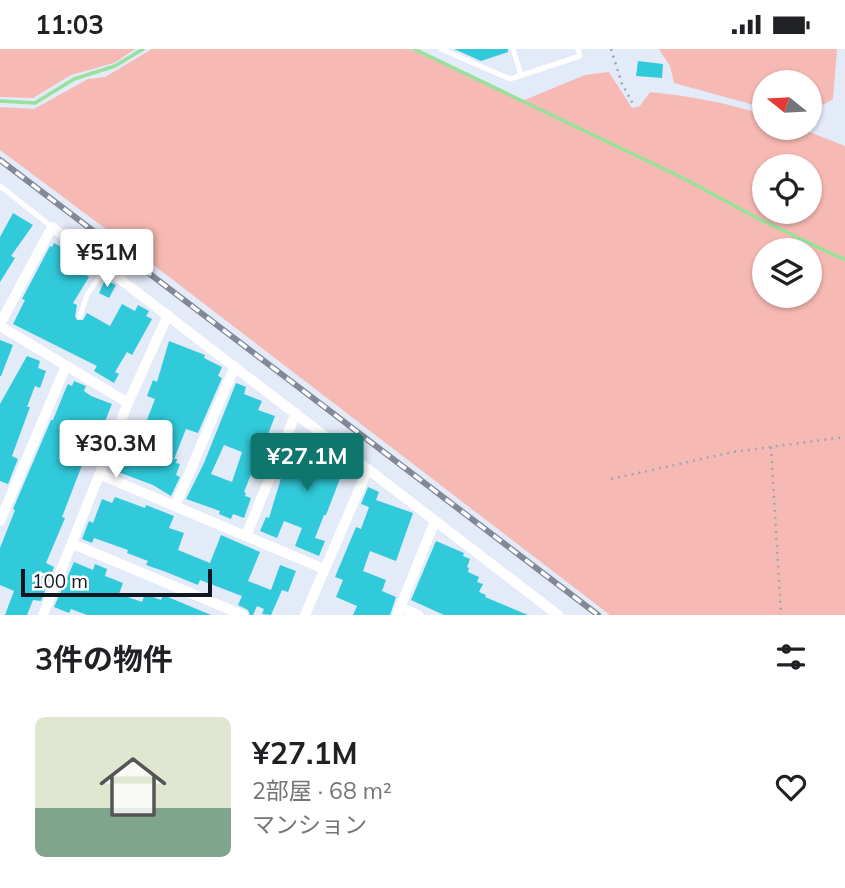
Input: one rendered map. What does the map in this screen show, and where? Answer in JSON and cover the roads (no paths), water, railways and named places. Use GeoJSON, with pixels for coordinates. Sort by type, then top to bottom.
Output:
{"type":"FeatureCollection","features":[{"type":"Feature","properties":{"kind":"street"},"geometry":{"type":"LineString","coordinates":[[128,403],[0,325],[52,227],[558,615]]}},
{"type":"Feature","properties":{"kind":"street"},"geometry":{"type":"LineString","coordinates":[[47,614],[128,403],[168,315]]}},
{"type":"Feature","properties":{"kind":"street"},"geometry":{"type":"LineString","coordinates":[[0,520],[66,366]]}},
{"type":"Feature","properties":{"kind":"street"},"geometry":{"type":"LineString","coordinates":[[175,506],[235,366]]}},
{"type":"Feature","properties":{"kind":"street"},"geometry":{"type":"LineString","coordinates":[[246,536],[296,413]]}},
{"type":"Feature","properties":{"kind":"street"},"geometry":{"type":"LineString","coordinates":[[305,615],[368,469]]}},
{"type":"Feature","properties":{"kind":"street"},"geometry":{"type":"LineString","coordinates":[[102,475],[324,569]]}},
{"type":"Feature","properties":{"kind":"street"},"geometry":{"type":"LineString","coordinates":[[418,615],[398,611],[435,521]]}},
{"type":"Feature","properties":{"kind":"street"},"geometry":{"type":"LineString","coordinates":[[73,544],[243,615]]}},
{"type":"Feature","properties":{"kind":"lane"},"geometry":{"type":"LineString","coordinates":[[441,49],[510,79],[580,56],[578,49]]}},
{"type":"Feature","properties":{"kind":"lane"},"geometry":{"type":"LineString","coordinates":[[513,49],[521,75]]}},
{"type":"Feature","properties":{"kind":"lane"},"geometry":{"type":"LineString","coordinates":[[0,187],[52,227]]}},
{"type":"Feature","properties":{"kind":"lane"},"geometry":{"type":"LineString","coordinates":[[80,316],[87,295],[106,267]]}},
{"type":"Feature","properties":{"kind":"waterway"},"geometry":{"type":"LineString","coordinates":[[0,101],[35,103],[74,79],[115,66],[143,49]]}},
{"type":"Feature","properties":{"kind":"waterway"},"geometry":{"type":"LineString","coordinates":[[414,49],[683,178],[759,219],[845,260]]}},
{"type":"Feature","properties":{"kind":"railway"},"geometry":{"type":"LineString","coordinates":[[0,160],[598,615]]}}]}
